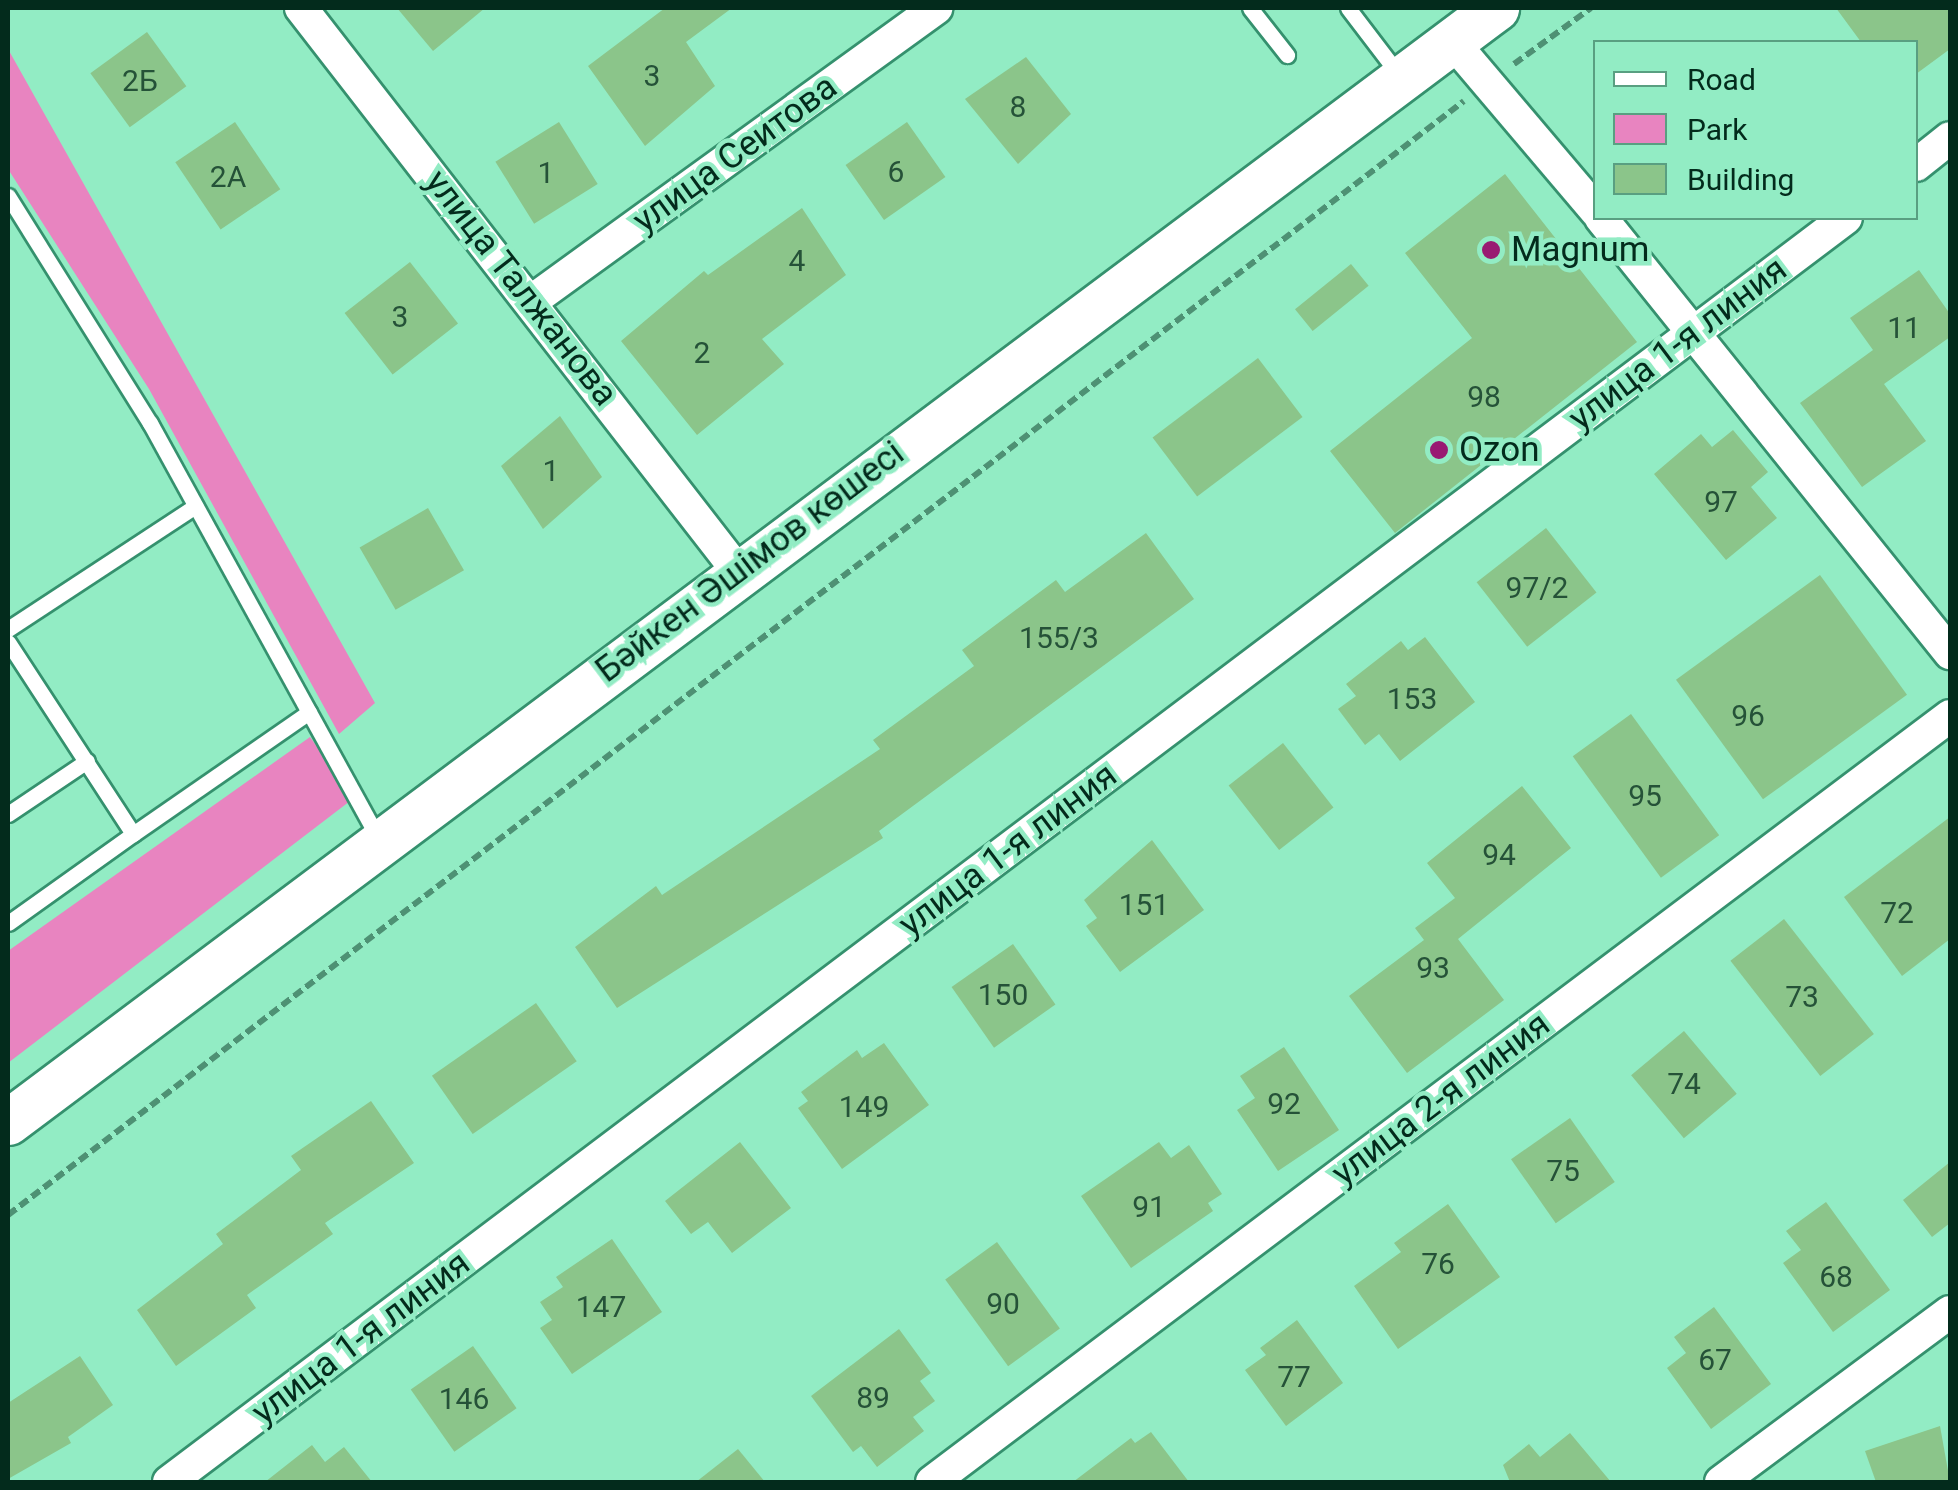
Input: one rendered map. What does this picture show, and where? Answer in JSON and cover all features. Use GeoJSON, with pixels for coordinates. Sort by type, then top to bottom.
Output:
{"type":"FeatureCollection","features":[{"type":"Feature","properties":{"kind":"main road","name":"Бәйкен Әшімов көшесі"},"geometry":{"type":"LineString","coordinates":[[8,1122],[382,844],[737,570],[1496,8]]}},
{"type":"Feature","properties":{"kind":"street","name":"улица Талжанова"},"geometry":{"type":"LineString","coordinates":[[301,8],[533,300],[737,570]]}},
{"type":"Feature","properties":{"kind":"street","name":"улица Сеитова"},"geometry":{"type":"LineString","coordinates":[[533,300],[937,8]]}},
{"type":"Feature","properties":{"kind":"street"},"geometry":{"type":"LineString","coordinates":[[1452,41],[1593,208]]}},
{"type":"Feature","properties":{"kind":"street"},"geometry":{"type":"LineString","coordinates":[[1918,163],[1950,138]]}},
{"type":"Feature","properties":{"kind":"street"},"geometry":{"type":"LineString","coordinates":[[1602,220],[1696,331],[1950,653]]}},
{"type":"Feature","properties":{"kind":"street","name":"улица 1-я линия"},"geometry":{"type":"LineString","coordinates":[[169,1482],[1843,220]]}},
{"type":"Feature","properties":{"kind":"street","name":"улица 2-я линия"},"geometry":{"type":"LineString","coordinates":[[932,1482],[1950,716]]}},
{"type":"Feature","properties":{"kind":"street"},"geometry":{"type":"LineString","coordinates":[[1721,1482],[1950,1312]]}},
{"type":"Feature","properties":{"kind":"lane"},"geometry":{"type":"LineString","coordinates":[[1250,8],[1286,54]]}},
{"type":"Feature","properties":{"kind":"lane"},"geometry":{"type":"LineString","coordinates":[[1348,8],[1402,78]]}},
{"type":"Feature","properties":{"kind":"lane"},"geometry":{"type":"LineString","coordinates":[[8,196],[196,506],[382,844]]}},
{"type":"Feature","properties":{"kind":"lane"},"geometry":{"type":"LineString","coordinates":[[8,629],[196,506]]}},
{"type":"Feature","properties":{"kind":"lane"},"geometry":{"type":"LineString","coordinates":[[8,642],[134,834]]}},
{"type":"Feature","properties":{"kind":"lane"},"geometry":{"type":"LineString","coordinates":[[8,922],[310,712]]}},
{"type":"Feature","properties":{"kind":"lane"},"geometry":{"type":"LineString","coordinates":[[8,814],[87,761]]}},
{"type":"Feature","properties":{"kind":"path"},"geometry":{"type":"LineString","coordinates":[[8,1215],[1591,8]]}},
{"type":"Feature","properties":{"kind":"green space"},"geometry":{"type":"Polygon","coordinates":[[[8,49],[375,703],[339,734],[149,389],[8,169],[8,49]]]}},
{"type":"Feature","properties":{"kind":"green space"},"geometry":{"type":"Polygon","coordinates":[[[310,737],[354,798],[8,1063],[8,951],[310,737]]]}},
{"type":"Feature","properties":{"kind":"building"},"geometry":{"type":"Polygon","coordinates":[[[397,8],[485,8],[433,51],[397,8]]]}},
{"type":"Feature","properties":{"kind":"building"},"geometry":{"type":"Polygon","coordinates":[[[665,8],[732,8],[686,42],[715,86],[645,146],[588,66],[665,8]]]}},
{"type":"Feature","properties":{"kind":"building"},"geometry":{"type":"Polygon","coordinates":[[[1836,8],[1950,8],[1950,49],[1918,73],[1918,40],[1860,40],[1836,8]]]}},
{"type":"Feature","properties":{"kind":"building"},"geometry":{"type":"Polygon","coordinates":[[[147,32],[186,86],[130,127],[90,73],[147,32]]]}},
{"type":"Feature","properties":{"kind":"building"},"geometry":{"type":"Polygon","coordinates":[[[1026,57],[1071,114],[1018,164],[965,99],[1026,57]]]}},
{"type":"Feature","properties":{"kind":"building"},"geometry":{"type":"Polygon","coordinates":[[[235,122],[280,189],[221,229],[175,162],[235,122]]]}},
{"type":"Feature","properties":{"kind":"building"},"geometry":{"type":"Polygon","coordinates":[[[559,122],[598,184],[534,224],[495,162],[559,122]]]}},
{"type":"Feature","properties":{"kind":"building"},"geometry":{"type":"Polygon","coordinates":[[[907,122],[945,177],[884,220],[846,165],[907,122]]]}},
{"type":"Feature","properties":{"kind":"building"},"geometry":{"type":"Polygon","coordinates":[[[1505,174],[1637,342],[1395,533],[1330,451],[1472,338],[1405,253],[1505,174]]]}},
{"type":"Feature","properties":{"kind":"building"},"geometry":{"type":"Polygon","coordinates":[[[802,208],[846,275],[762,339],[784,364],[697,435],[621,341],[704,271],[708,275],[802,208]]]}},
{"type":"Feature","properties":{"kind":"building"},"geometry":{"type":"Polygon","coordinates":[[[410,262],[458,323],[393,375],[345,313],[410,262]]]}},
{"type":"Feature","properties":{"kind":"building"},"geometry":{"type":"Polygon","coordinates":[[[1351,264],[1369,286],[1313,331],[1295,309],[1351,264]]]}},
{"type":"Feature","properties":{"kind":"building"},"geometry":{"type":"Polygon","coordinates":[[[1919,270],[1950,314],[1950,337],[1884,384],[1926,441],[1862,487],[1800,403],[1873,350],[1850,318],[1919,270]]]}},
{"type":"Feature","properties":{"kind":"building"},"geometry":{"type":"Polygon","coordinates":[[[1258,358],[1303,417],[1197,497],[1153,437],[1258,358]]]}},
{"type":"Feature","properties":{"kind":"building"},"geometry":{"type":"Polygon","coordinates":[[[560,416],[602,477],[543,529],[501,466],[560,416]]]}},
{"type":"Feature","properties":{"kind":"building"},"geometry":{"type":"Polygon","coordinates":[[[1733,430],[1768,472],[1751,487],[1777,518],[1726,560],[1654,474],[1701,434],[1712,447],[1733,430]]]}},
{"type":"Feature","properties":{"kind":"building"},"geometry":{"type":"Polygon","coordinates":[[[428,508],[464,570],[396,610],[360,548],[428,508]]]}},
{"type":"Feature","properties":{"kind":"building"},"geometry":{"type":"Polygon","coordinates":[[[1546,528],[1596,593],[1527,647],[1477,582],[1546,528]]]}},
{"type":"Feature","properties":{"kind":"building"},"geometry":{"type":"Polygon","coordinates":[[[1146,533],[1194,599],[879,831],[883,838],[617,1008],[575,947],[656,886],[662,895],[880,749],[873,740],[974,666],[962,650],[1056,580],[1065,592],[1146,533]]]}},
{"type":"Feature","properties":{"kind":"building"},"geometry":{"type":"Polygon","coordinates":[[[1820,575],[1907,695],[1763,799],[1676,680],[1820,575]]]}},
{"type":"Feature","properties":{"kind":"building"},"geometry":{"type":"Polygon","coordinates":[[[1425,637],[1475,702],[1400,761],[1379,734],[1365,745],[1338,709],[1356,696],[1346,684],[1401,641],[1408,650],[1425,637]]]}},
{"type":"Feature","properties":{"kind":"building"},"geometry":{"type":"Polygon","coordinates":[[[1631,714],[1719,835],[1661,878],[1573,756],[1631,714]]]}},
{"type":"Feature","properties":{"kind":"building"},"geometry":{"type":"Polygon","coordinates":[[[1283,743],[1333,808],[1279,850],[1229,785],[1283,743]]]}},
{"type":"Feature","properties":{"kind":"building"},"geometry":{"type":"Polygon","coordinates":[[[1522,786],[1571,848],[1458,939],[1504,1000],[1407,1073],[1349,996],[1424,940],[1415,928],[1455,898],[1427,863],[1522,786]]]}},
{"type":"Feature","properties":{"kind":"building"},"geometry":{"type":"Polygon","coordinates":[[[1950,817],[1950,939],[1902,976],[1844,897],[1950,817]]]}},
{"type":"Feature","properties":{"kind":"building"},"geometry":{"type":"Polygon","coordinates":[[[1152,840],[1204,910],[1120,972],[1086,926],[1097,918],[1084,900],[1152,840]]]}},
{"type":"Feature","properties":{"kind":"building"},"geometry":{"type":"Polygon","coordinates":[[[1784,919],[1874,1034],[1820,1076],[1730,961],[1784,919]]]}},
{"type":"Feature","properties":{"kind":"building"},"geometry":{"type":"Polygon","coordinates":[[[1013,944],[1055,1005],[994,1048],[952,987],[1013,944]]]}},
{"type":"Feature","properties":{"kind":"building"},"geometry":{"type":"Polygon","coordinates":[[[536,1003],[577,1061],[473,1134],[432,1076],[536,1003]]]}},
{"type":"Feature","properties":{"kind":"building"},"geometry":{"type":"Polygon","coordinates":[[[1684,1031],[1737,1094],[1684,1138],[1631,1075],[1684,1031]]]}},
{"type":"Feature","properties":{"kind":"building"},"geometry":{"type":"Polygon","coordinates":[[[884,1043],[929,1105],[842,1169],[798,1108],[808,1101],[801,1092],[857,1050],[862,1058],[884,1043]]]}},
{"type":"Feature","properties":{"kind":"building"},"geometry":{"type":"Polygon","coordinates":[[[1284,1047],[1339,1130],[1278,1171],[1237,1110],[1255,1098],[1240,1076],[1284,1047]]]}},
{"type":"Feature","properties":{"kind":"building"},"geometry":{"type":"Polygon","coordinates":[[[371,1101],[414,1163],[325,1223],[333,1234],[247,1295],[256,1308],[176,1366],[137,1310],[223,1244],[216,1234],[301,1170],[291,1156],[371,1101]]]}},
{"type":"Feature","properties":{"kind":"building"},"geometry":{"type":"Polygon","coordinates":[[[1570,1118],[1615,1182],[1556,1223],[1511,1159],[1570,1118]]]}},
{"type":"Feature","properties":{"kind":"building"},"geometry":{"type":"Polygon","coordinates":[[[740,1142],[791,1208],[732,1253],[708,1222],[691,1234],[665,1201],[740,1142]]]}},
{"type":"Feature","properties":{"kind":"building"},"geometry":{"type":"Polygon","coordinates":[[[1159,1142],[1171,1158],[1189,1145],[1222,1194],[1208,1203],[1213,1211],[1131,1268],[1081,1196],[1159,1142]]]}},
{"type":"Feature","properties":{"kind":"building"},"geometry":{"type":"Polygon","coordinates":[[[1950,1162],[1950,1223],[1932,1237],[1903,1200],[1950,1162]]]}},
{"type":"Feature","properties":{"kind":"building"},"geometry":{"type":"Polygon","coordinates":[[[1826,1202],[1890,1290],[1833,1332],[1783,1263],[1801,1250],[1786,1231],[1826,1202]]]}},
{"type":"Feature","properties":{"kind":"building"},"geometry":{"type":"Polygon","coordinates":[[[1448,1204],[1500,1277],[1398,1349],[1354,1286],[1401,1252],[1394,1243],[1448,1204]]]}},
{"type":"Feature","properties":{"kind":"building"},"geometry":{"type":"Polygon","coordinates":[[[612,1239],[662,1312],[572,1374],[540,1328],[552,1320],[540,1302],[563,1287],[556,1277],[612,1239]]]}},
{"type":"Feature","properties":{"kind":"building"},"geometry":{"type":"Polygon","coordinates":[[[997,1242],[1060,1329],[1008,1366],[945,1280],[997,1242]]]}},
{"type":"Feature","properties":{"kind":"building"},"geometry":{"type":"Polygon","coordinates":[[[1714,1307],[1771,1384],[1711,1429],[1667,1368],[1686,1353],[1674,1337],[1714,1307]]]}},
{"type":"Feature","properties":{"kind":"building"},"geometry":{"type":"Polygon","coordinates":[[[1297,1320],[1343,1383],[1286,1426],[1245,1370],[1266,1355],[1260,1348],[1297,1320]]]}},
{"type":"Feature","properties":{"kind":"building"},"geometry":{"type":"Polygon","coordinates":[[[899,1329],[931,1373],[920,1381],[935,1401],[913,1417],[924,1431],[877,1467],[861,1446],[853,1452],[811,1396],[899,1329]]]}},
{"type":"Feature","properties":{"kind":"building"},"geometry":{"type":"Polygon","coordinates":[[[473,1346],[517,1408],[454,1452],[411,1390],[473,1346]]]}},
{"type":"Feature","properties":{"kind":"building"},"geometry":{"type":"Polygon","coordinates":[[[80,1356],[113,1405],[68,1437],[71,1443],[8,1479],[8,1403],[80,1356]]]}},
{"type":"Feature","properties":{"kind":"building"},"geometry":{"type":"Polygon","coordinates":[[[1940,1426],[1950,1482],[1876,1482],[1865,1451],[1940,1426]]]}},
{"type":"Feature","properties":{"kind":"building"},"geometry":{"type":"Polygon","coordinates":[[[1151,1432],[1189,1482],[1073,1482],[1131,1438],[1135,1443],[1151,1432]]]}},
{"type":"Feature","properties":{"kind":"building"},"geometry":{"type":"Polygon","coordinates":[[[1570,1433],[1611,1482],[1510,1482],[1503,1465],[1529,1444],[1540,1457],[1570,1433]]]}},
{"type":"Feature","properties":{"kind":"building"},"geometry":{"type":"Polygon","coordinates":[[[312,1445],[325,1462],[344,1447],[372,1482],[265,1482],[312,1445]]]}},
{"type":"Feature","properties":{"kind":"building"},"geometry":{"type":"Polygon","coordinates":[[[738,1449],[765,1482],[696,1482],[738,1449]]]}},
{"type":"Feature","properties":{"kind":"place","name":"Magnum"},"geometry":{"type":"Point","coordinates":[1491,250]}},
{"type":"Feature","properties":{"kind":"place","name":"Ozon"},"geometry":{"type":"Point","coordinates":[1439,450]}}]}
